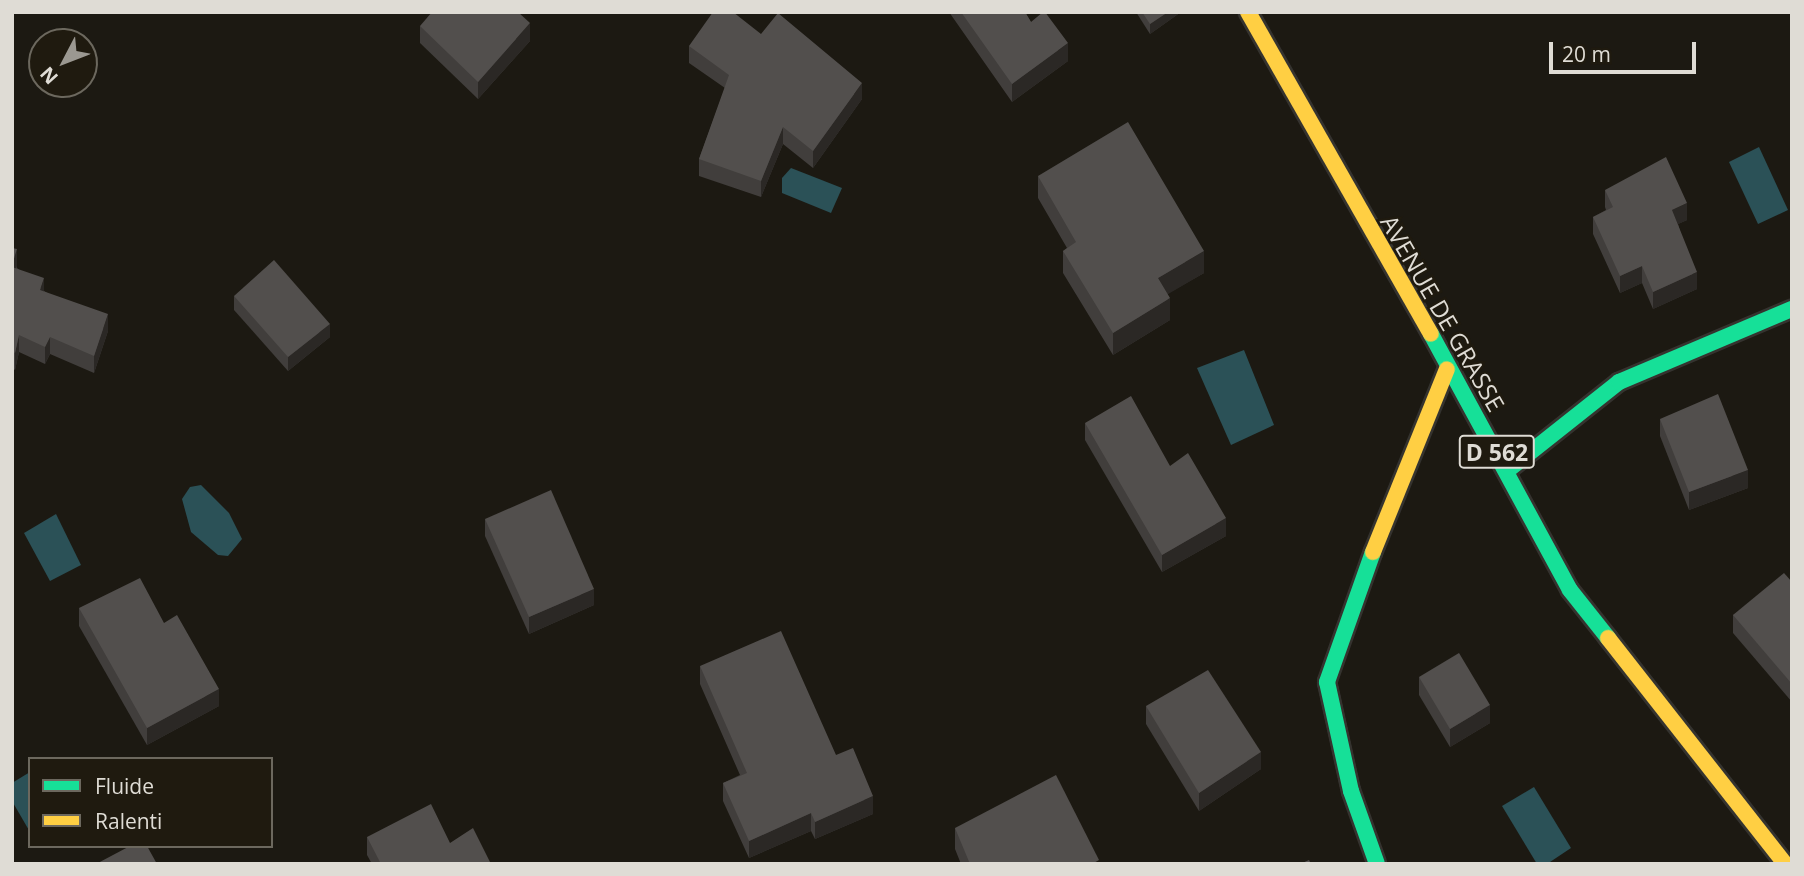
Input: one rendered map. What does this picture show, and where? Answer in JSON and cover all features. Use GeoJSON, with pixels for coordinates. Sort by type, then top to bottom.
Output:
{"type":"FeatureCollection","features":[{"type":"Feature","properties":{"kind":"main road","name":"AVENUE DE GRASSE"},"geometry":{"type":"LineString","coordinates":[[1248,12],[1447,369],[1508,471],[1570,590],[1785,864]]}},
{"type":"Feature","properties":{"kind":"main road"},"geometry":{"type":"LineString","coordinates":[[1508,471],[1619,382],[1792,309]]}},
{"type":"Feature","properties":{"kind":"main road"},"geometry":{"type":"LineString","coordinates":[[1377,864],[1351,791],[1328,682],[1374,548],[1447,369]]}},
{"type":"Feature","properties":{"kind":"water"},"geometry":{"type":"Polygon","coordinates":[[[1759,147],[1788,210],[1758,224],[1729,162],[1759,147]]]}},
{"type":"Feature","properties":{"kind":"water"},"geometry":{"type":"Polygon","coordinates":[[[791,168],[842,188],[831,213],[782,193],[782,178],[791,168]]]}},
{"type":"Feature","properties":{"kind":"water"},"geometry":{"type":"Polygon","coordinates":[[[1244,350],[1274,425],[1231,445],[1197,368],[1244,350]]]}},
{"type":"Feature","properties":{"kind":"water"},"geometry":{"type":"Polygon","coordinates":[[[201,485],[229,513],[242,539],[228,556],[218,555],[191,532],[182,499],[190,487],[201,485]]]}},
{"type":"Feature","properties":{"kind":"water"},"geometry":{"type":"Polygon","coordinates":[[[56,514],[81,565],[50,581],[24,533],[56,514]]]}},
{"type":"Feature","properties":{"kind":"water"},"geometry":{"type":"Polygon","coordinates":[[[28,773],[28,829],[12,801],[12,783],[28,773]]]}},
{"type":"Feature","properties":{"kind":"water"},"geometry":{"type":"Polygon","coordinates":[[[1534,787],[1571,848],[1547,864],[1537,864],[1502,806],[1534,787]]]}},
{"type":"Feature","properties":{"kind":"building"},"geometry":{"type":"Polygon","coordinates":[[[432,12],[518,12],[530,23],[478,82],[420,26],[432,12]]]}},
{"type":"Feature","properties":{"kind":"building"},"geometry":{"type":"Polygon","coordinates":[[[713,12],[733,12],[761,34],[778,13],[862,83],[813,151],[783,127],[761,181],[699,159],[729,75],[689,46],[713,12]]]}},
{"type":"Feature","properties":{"kind":"building"},"geometry":{"type":"Polygon","coordinates":[[[961,12],[1025,12],[1031,22],[1045,12],[1068,43],[1012,84],[961,12]]]}},
{"type":"Feature","properties":{"kind":"building"},"geometry":{"type":"Polygon","coordinates":[[[1142,12],[1168,12],[1150,24],[1142,12]]]}},
{"type":"Feature","properties":{"kind":"building"},"geometry":{"type":"Polygon","coordinates":[[[1128,122],[1204,251],[1158,278],[1170,298],[1113,333],[1063,251],[1076,242],[1038,176],[1128,122]]]}},
{"type":"Feature","properties":{"kind":"building"},"geometry":{"type":"Polygon","coordinates":[[[1666,157],[1687,203],[1672,210],[1697,272],[1653,292],[1642,266],[1620,276],[1593,217],[1613,207],[1605,190],[1666,157]]]}},
{"type":"Feature","properties":{"kind":"building"},"geometry":{"type":"Polygon","coordinates":[[[12,248],[17,249],[12,265],[12,248]]]}},
{"type":"Feature","properties":{"kind":"building"},"geometry":{"type":"Polygon","coordinates":[[[274,260],[330,324],[288,357],[234,296],[274,260]]]}},
{"type":"Feature","properties":{"kind":"building"},"geometry":{"type":"Polygon","coordinates":[[[12,267],[44,278],[40,290],[108,314],[94,356],[50,337],[45,347],[19,335],[15,353],[12,351],[12,267]]]}},
{"type":"Feature","properties":{"kind":"building"},"geometry":{"type":"Polygon","coordinates":[[[1718,394],[1748,470],[1689,492],[1660,419],[1718,394]]]}},
{"type":"Feature","properties":{"kind":"building"},"geometry":{"type":"Polygon","coordinates":[[[1131,396],[1170,466],[1188,453],[1226,518],[1162,555],[1085,423],[1131,396]]]}},
{"type":"Feature","properties":{"kind":"building"},"geometry":{"type":"Polygon","coordinates":[[[551,490],[594,589],[529,617],[485,519],[551,490]]]}},
{"type":"Feature","properties":{"kind":"building"},"geometry":{"type":"Polygon","coordinates":[[[1784,573],[1792,582],[1792,684],[1733,615],[1784,573]]]}},
{"type":"Feature","properties":{"kind":"building"},"geometry":{"type":"Polygon","coordinates":[[[140,578],[164,623],[177,615],[219,689],[147,728],[79,608],[140,578]]]}},
{"type":"Feature","properties":{"kind":"building"},"geometry":{"type":"Polygon","coordinates":[[[781,631],[836,755],[853,748],[873,796],[815,822],[811,813],[749,841],[723,783],[747,773],[700,666],[781,631]]]}},
{"type":"Feature","properties":{"kind":"building"},"geometry":{"type":"Polygon","coordinates":[[[1459,653],[1490,705],[1450,729],[1419,677],[1459,653]]]}},
{"type":"Feature","properties":{"kind":"building"},"geometry":{"type":"Polygon","coordinates":[[[1208,670],[1261,752],[1199,793],[1146,706],[1208,670]]]}},
{"type":"Feature","properties":{"kind":"building"},"geometry":{"type":"Polygon","coordinates":[[[1056,775],[1099,860],[1092,864],[970,864],[955,828],[1056,775]]]}},
{"type":"Feature","properties":{"kind":"building"},"geometry":{"type":"Polygon","coordinates":[[[431,804],[450,843],[473,828],[491,864],[381,864],[367,837],[431,804]]]}},
{"type":"Feature","properties":{"kind":"building"},"geometry":{"type":"Polygon","coordinates":[[[126,848],[148,848],[157,864],[96,864],[126,848]]]}},
{"type":"Feature","properties":{"kind":"traffic: fast"},"geometry":{"type":"LineString","coordinates":[[1508,470],[1619,382],[1792,309]]}},
{"type":"Feature","properties":{"kind":"traffic: fast"},"geometry":{"type":"LineString","coordinates":[[1431,334],[1570,590],[1608,638]]}},
{"type":"Feature","properties":{"kind":"traffic: fast"},"geometry":{"type":"LineString","coordinates":[[1373,552],[1327,682],[1351,791],[1377,864]]}},
{"type":"Feature","properties":{"kind":"traffic: slow"},"geometry":{"type":"LineString","coordinates":[[1248,12],[1431,334]]}},
{"type":"Feature","properties":{"kind":"traffic: slow"},"geometry":{"type":"LineString","coordinates":[[1373,552],[1447,369]]}},
{"type":"Feature","properties":{"kind":"traffic: slow"},"geometry":{"type":"LineString","coordinates":[[1608,638],[1785,864]]}}]}
